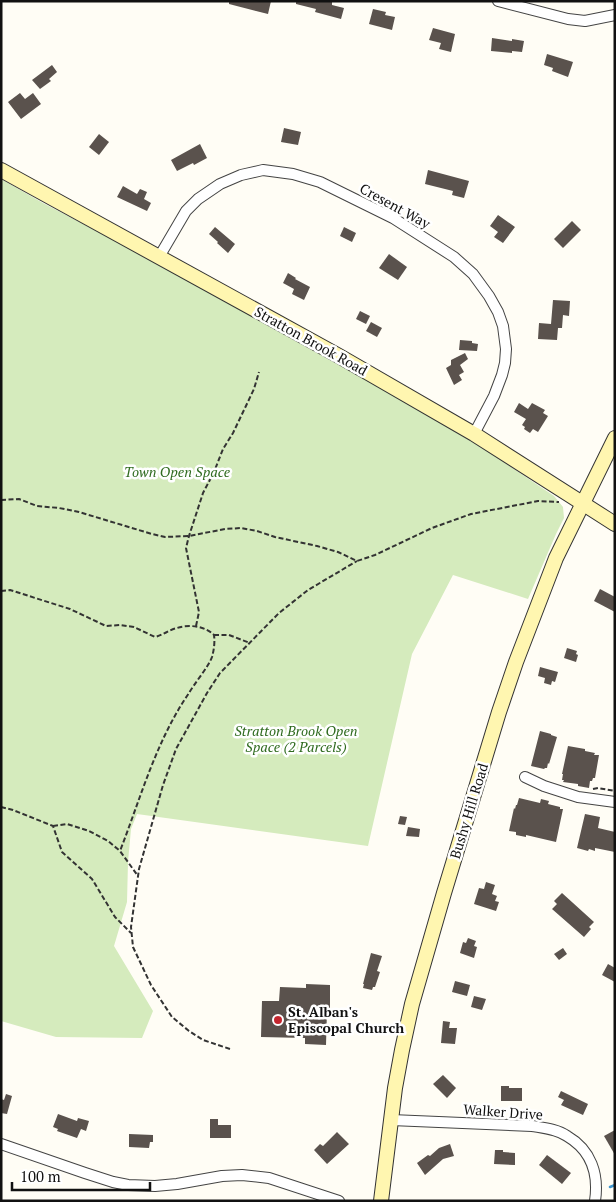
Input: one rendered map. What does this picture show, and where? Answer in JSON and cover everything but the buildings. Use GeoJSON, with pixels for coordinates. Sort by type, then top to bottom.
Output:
{"type":"FeatureCollection","features":[{"type":"Feature","properties":{"kind":"main road","name":"Stratton Brook Road"},"geometry":{"type":"LineString","coordinates":[[1,170],[339,356],[474,434],[615,524]]}},
{"type":"Feature","properties":{"kind":"main road","name":"Bushy Hill Road"},"geometry":{"type":"LineString","coordinates":[[381,1201],[402,1050],[414,996],[499,712],[556,558],[615,438]]}},
{"type":"Feature","properties":{"kind":"street"},"geometry":{"type":"LineString","coordinates":[[498,1],[568,19],[585,20],[615,15]]}},
{"type":"Feature","properties":{"kind":"street","name":"Cresent Way"},"geometry":{"type":"LineString","coordinates":[[159,257],[186,211],[198,199],[220,184],[263,170],[293,174],[320,182],[394,218],[454,257],[473,274],[498,312],[503,326],[506,349],[505,364],[494,396],[474,434]]}},
{"type":"Feature","properties":{"kind":"street"},"geometry":{"type":"LineString","coordinates":[[525,777],[544,786],[578,797],[615,802]]}},
{"type":"Feature","properties":{"kind":"street","name":"Walker Drive"},"geometry":{"type":"LineString","coordinates":[[391,1120],[532,1126],[554,1130],[566,1135],[585,1152],[592,1165],[596,1179],[595,1201]]}},
{"type":"Feature","properties":{"kind":"street"},"geometry":{"type":"LineString","coordinates":[[1,1144],[85,1173],[128,1185],[155,1186],[222,1176],[242,1175],[269,1178],[338,1201]]}},
{"type":"Feature","properties":{"kind":"path"},"geometry":{"type":"LineString","coordinates":[[196,626],[198,612],[186,548],[203,493],[254,389],[259,372]]}},
{"type":"Feature","properties":{"kind":"path"},"geometry":{"type":"LineString","coordinates":[[1,500],[19,499],[37,506],[79,512],[152,534],[178,537],[241,528],[317,546],[338,552],[357,561]]}},
{"type":"Feature","properties":{"kind":"path"},"geometry":{"type":"LineString","coordinates":[[230,1049],[203,1040],[172,1017],[151,985],[132,948],[131,933],[138,876],[163,785],[176,749],[207,693],[220,673],[279,613],[308,590],[357,561],[375,555],[432,528],[471,514],[538,501],[582,504]]}},
{"type":"Feature","properties":{"kind":"path"},"geometry":{"type":"LineString","coordinates":[[1,591],[10,590],[70,609],[106,626],[134,627],[155,637],[176,628],[189,626],[210,630],[214,634],[215,641],[212,659],[182,702],[164,734],[120,850]]}},
{"type":"Feature","properties":{"kind":"path"},"geometry":{"type":"LineString","coordinates":[[214,634],[229,635],[250,643]]}},
{"type":"Feature","properties":{"kind":"path"},"geometry":{"type":"LineString","coordinates":[[1,807],[53,826],[67,824],[89,831],[120,850],[138,876]]}},
{"type":"Feature","properties":{"kind":"path"},"geometry":{"type":"LineString","coordinates":[[53,826],[62,852],[92,879],[116,917],[131,933]]}},
{"type":"Feature","properties":{"kind":"green space","name":"Town Open Space"},"geometry":{"type":"Polygon","coordinates":[[[1,179],[43,203],[280,327],[480,446],[554,496],[563,507],[564,518],[528,599],[453,575],[412,654],[368,846],[137,814],[131,829],[127,902],[114,946],[153,1011],[142,1038],[56,1037],[1,1021],[1,179]]]}},
{"type":"Feature","properties":{"kind":"waterway"},"geometry":{"type":"LineString","coordinates":[[610,1187],[615,1185]]}},
{"type":"Feature","properties":{"kind":"place","name":"St. Alban's Episcopal Church"},"geometry":{"type":"Point","coordinates":[278,1020]}},
{"type":"Feature","properties":{"kind":"park label","name":"Stratton Brook Open Space (2 Parcels)"},"geometry":{"type":"Point","coordinates":[296,740]}}]}
